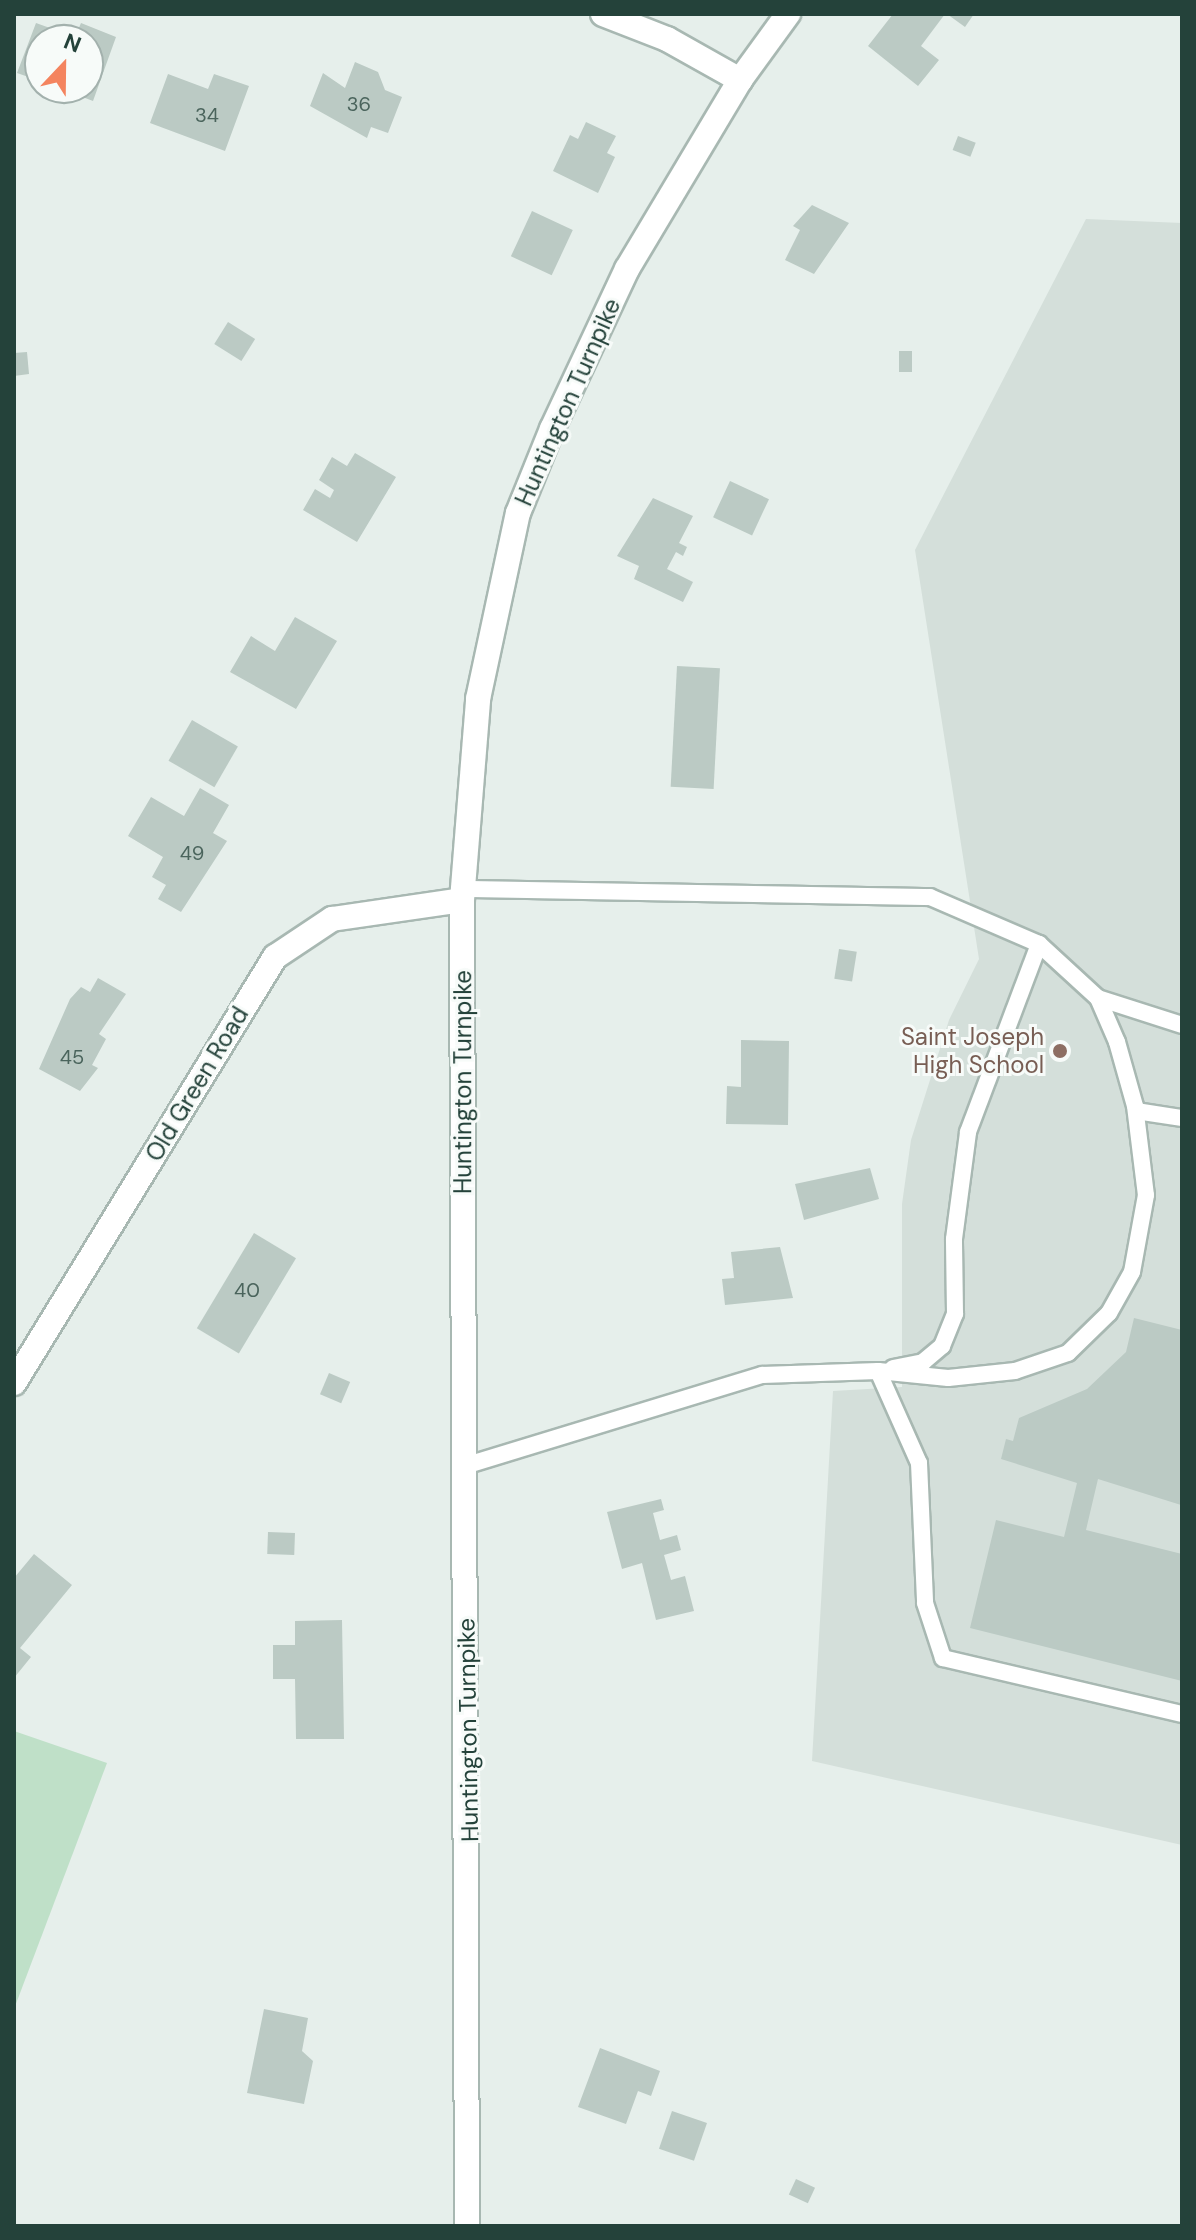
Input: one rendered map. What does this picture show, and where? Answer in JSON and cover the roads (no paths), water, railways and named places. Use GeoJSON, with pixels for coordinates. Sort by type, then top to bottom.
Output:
{"type":"FeatureCollection","features":[{"type":"Feature","properties":{"kind":"main road"},"geometry":{"type":"LineString","coordinates":[[603,14],[667,39],[740,80]]}},
{"type":"Feature","properties":{"kind":"main road","name":"Huntington Turnpike"},"geometry":{"type":"LineString","coordinates":[[467,2226],[463,894],[478,699],[518,513],[627,269],[740,80],[788,14]]}},
{"type":"Feature","properties":{"kind":"main road","name":"Old Green Road"},"geometry":{"type":"LineString","coordinates":[[14,1383],[275,957],[332,919],[463,894]]}},
{"type":"Feature","properties":{"kind":"lane"},"geometry":{"type":"LineString","coordinates":[[463,894],[930,897],[1039,944],[1098,998],[1182,1025]]}},
{"type":"Feature","properties":{"kind":"lane"},"geometry":{"type":"LineString","coordinates":[[878,1371],[923,1362],[942,1346],[955,1314],[954,1239],[968,1132],[1039,944]]}},
{"type":"Feature","properties":{"kind":"lane"},"geometry":{"type":"LineString","coordinates":[[465,1466],[762,1375],[878,1371],[948,1378],[1015,1371],[1068,1353],[1109,1313],[1132,1272],[1146,1195],[1136,1111],[1098,998]]}},
{"type":"Feature","properties":{"kind":"lane"},"geometry":{"type":"LineString","coordinates":[[1136,1111],[1182,1118]]}},
{"type":"Feature","properties":{"kind":"lane"},"geometry":{"type":"LineString","coordinates":[[878,1371],[919,1463],[925,1603],[943,1658],[1182,1714]]}},
{"type":"Feature","properties":{"kind":"place","name":"Saint Joseph High School"},"geometry":{"type":"Point","coordinates":[1060,1051]}}]}
